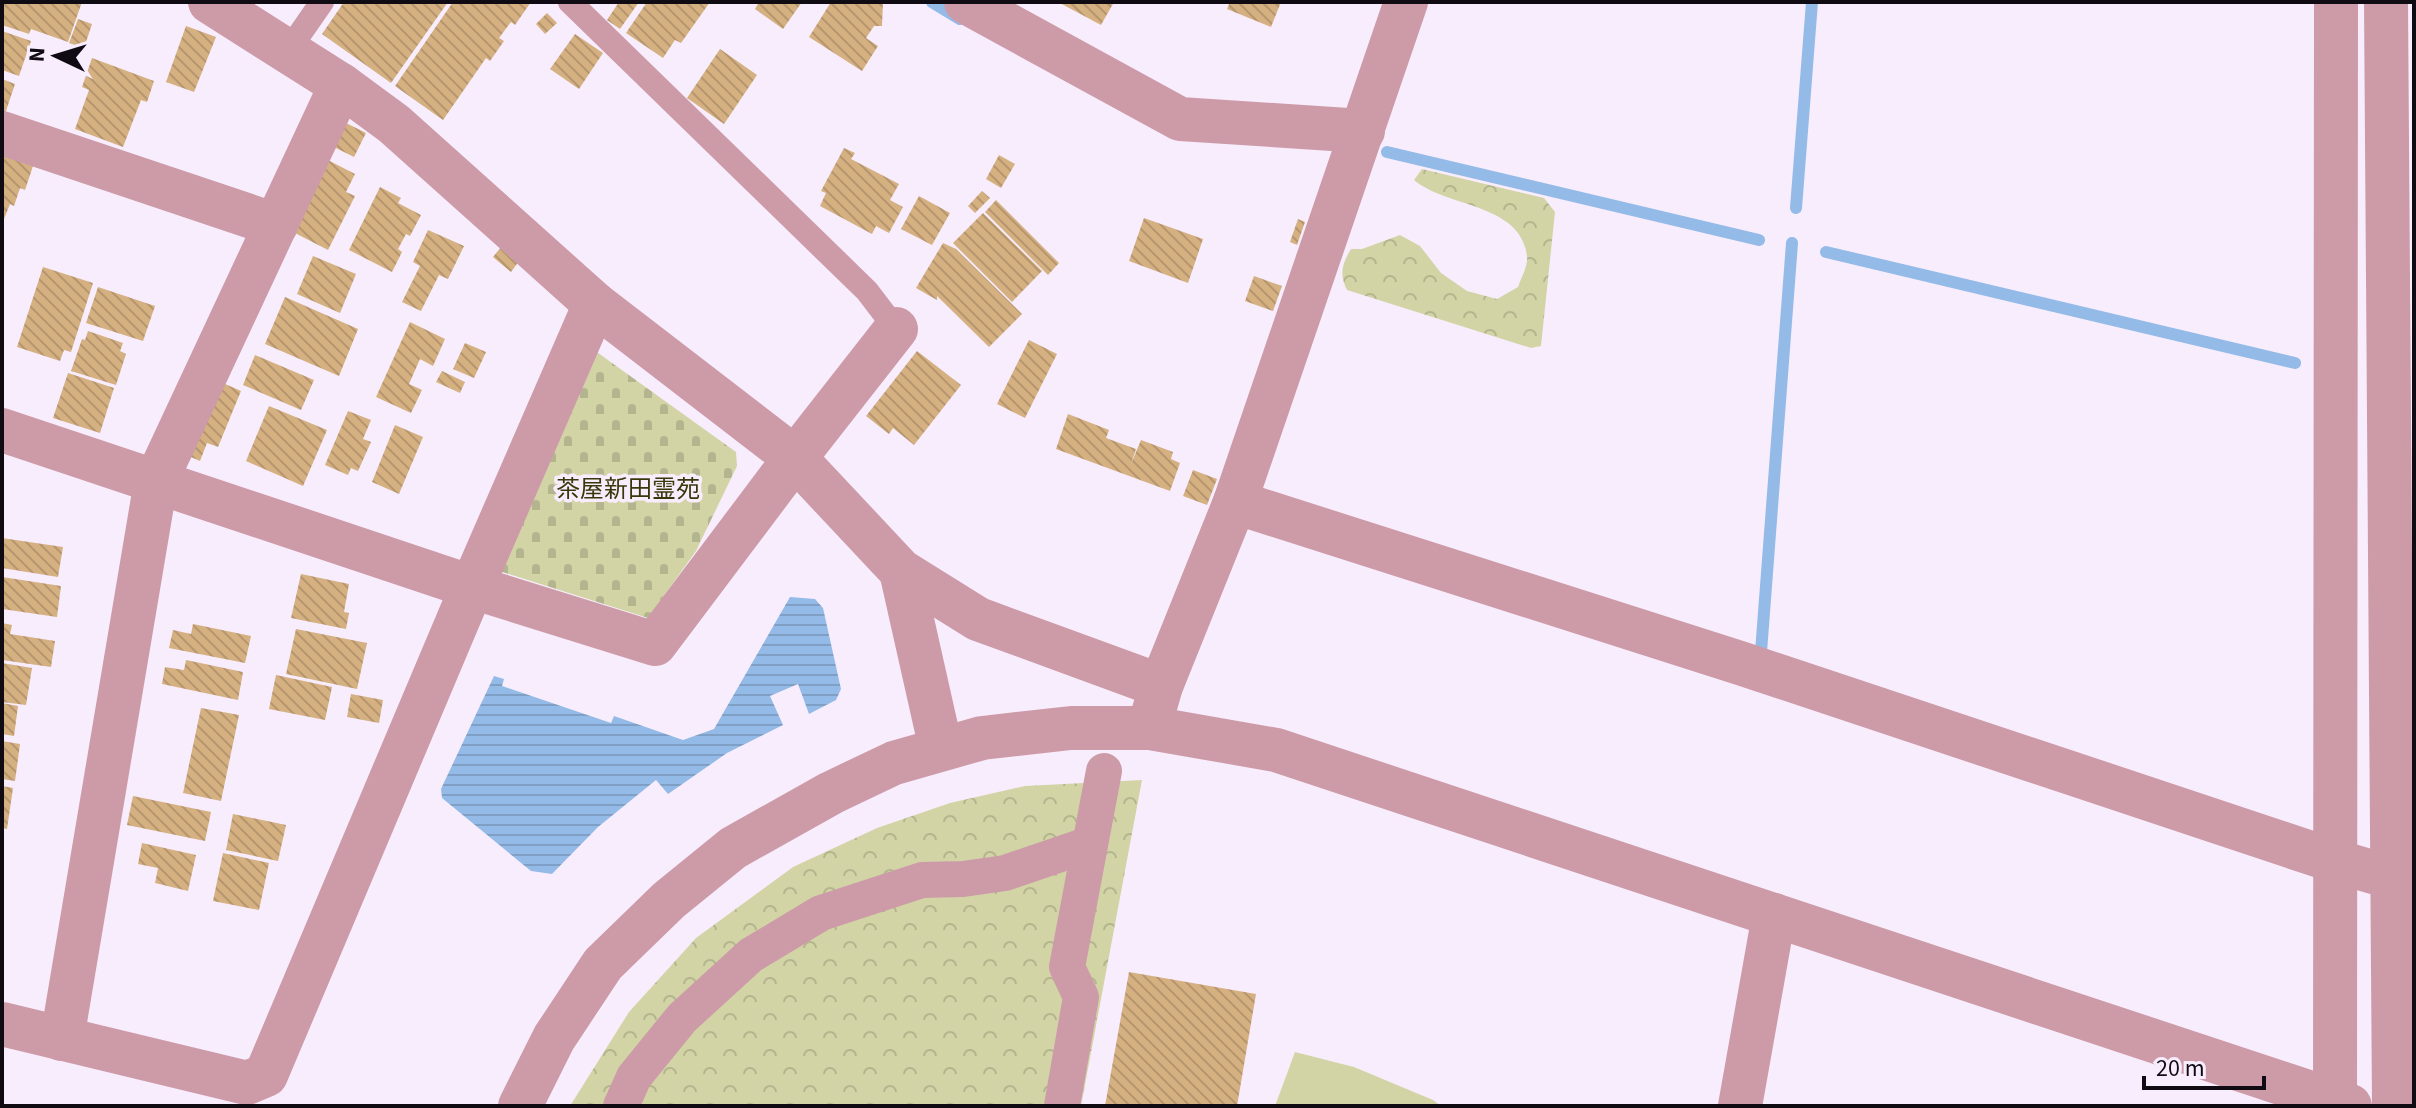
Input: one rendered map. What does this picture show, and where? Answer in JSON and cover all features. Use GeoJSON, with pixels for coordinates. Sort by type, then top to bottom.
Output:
{"type":"FeatureCollection","features":[{"type":"Feature","properties":{"kind":"street"},"geometry":{"type":"LineString","coordinates":[[210,2],[341,85],[394,124],[595,304],[795,458],[901,571],[978,619],[1161,686]]}},
{"type":"Feature","properties":{"kind":"street"},"geometry":{"type":"LineString","coordinates":[[966,2],[1180,119],[1363,131]]}},
{"type":"Feature","properties":{"kind":"street"},"geometry":{"type":"LineString","coordinates":[[1150,728],[1161,686],[1235,502],[1406,2]]}},
{"type":"Feature","properties":{"kind":"street"},"geometry":{"type":"LineString","coordinates":[[520,1106],[554,1038],[603,964],[669,900],[733,848],[831,793],[894,763],[982,738],[1071,728],[1150,728],[1276,750],[2340,1105],[2335,861],[2336,2]]}},
{"type":"Feature","properties":{"kind":"street"},"geometry":{"type":"LineString","coordinates":[[2386,2],[2403,880],[2394,1106]]}},
{"type":"Feature","properties":{"kind":"street"},"geometry":{"type":"LineString","coordinates":[[62,1039],[156,481],[341,85]]}},
{"type":"Feature","properties":{"kind":"street"},"geometry":{"type":"LineString","coordinates":[[2,133],[276,225]]}},
{"type":"Feature","properties":{"kind":"street"},"geometry":{"type":"LineString","coordinates":[[2,1024],[247,1083],[266,1075],[595,304]]}},
{"type":"Feature","properties":{"kind":"street"},"geometry":{"type":"LineString","coordinates":[[2,430],[472,587],[655,644],[896,329]]}},
{"type":"Feature","properties":{"kind":"street"},"geometry":{"type":"LineString","coordinates":[[1235,502],[1743,664],[2335,861],[2403,880]]}},
{"type":"Feature","properties":{"kind":"street"},"geometry":{"type":"LineString","coordinates":[[901,571],[941,749]]}},
{"type":"Feature","properties":{"kind":"street"},"geometry":{"type":"LineString","coordinates":[[1062,1106],[1081,997],[1067,967],[1104,771]]}},
{"type":"Feature","properties":{"kind":"street"},"geometry":{"type":"LineString","coordinates":[[621,1106],[634,1077],[682,1018],[751,955],[821,913],[922,880],[963,879],[1005,873],[1090,844]]}},
{"type":"Feature","properties":{"kind":"street"},"geometry":{"type":"LineString","coordinates":[[1740,1106],[1774,915]]}},
{"type":"Feature","properties":{"kind":"lane"},"geometry":{"type":"LineString","coordinates":[[288,51],[322,2]]}},
{"type":"Feature","properties":{"kind":"lane"},"geometry":{"type":"LineString","coordinates":[[570,2],[867,291],[896,329]]}},
{"type":"Feature","properties":{"kind":"green space"},"geometry":{"type":"Polygon","coordinates":[[[1422,169],[1544,198],[1555,212],[1541,346],[1531,348],[1347,290],[1343,269],[1351,249],[1362,249],[1400,235],[1420,246],[1441,273],[1467,291],[1497,299],[1518,287],[1527,257],[1522,239],[1512,226],[1498,216],[1428,189],[1414,180],[1422,169]]]}},
{"type":"Feature","properties":{"kind":"green space","name":"茶屋新田霊苑"},"geometry":{"type":"Polygon","coordinates":[[[594,350],[736,452],[737,466],[696,551],[648,618],[496,570],[594,350]]]}},
{"type":"Feature","properties":{"kind":"green space"},"geometry":{"type":"Polygon","coordinates":[[[1142,780],[1081,1106],[570,1106],[629,1012],[696,938],[793,867],[877,828],[950,803],[1025,786],[1142,780]]]}},
{"type":"Feature","properties":{"kind":"green space"},"geometry":{"type":"Polygon","coordinates":[[[1295,1052],[1354,1067],[1441,1106],[1275,1106],[1295,1052]]]}},
{"type":"Feature","properties":{"kind":"water"},"geometry":{"type":"Polygon","coordinates":[[[790,597],[815,599],[823,608],[841,689],[836,700],[809,714],[798,684],[770,696],[783,725],[727,753],[668,794],[656,780],[598,827],[552,874],[531,871],[442,798],[441,789],[494,676],[504,679],[502,686],[611,723],[614,716],[683,740],[714,729],[790,597]]]}},
{"type":"Feature","properties":{"kind":"building"},"geometry":{"type":"Polygon","coordinates":[[[2,2],[82,2],[68,42],[31,29],[29,34],[2,25],[2,2]]]}},
{"type":"Feature","properties":{"kind":"building"},"geometry":{"type":"Polygon","coordinates":[[[344,2],[448,2],[391,83],[322,34],[344,2]]]}},
{"type":"Feature","properties":{"kind":"building"},"geometry":{"type":"Polygon","coordinates":[[[453,2],[531,2],[515,25],[511,22],[499,38],[504,41],[490,61],[486,58],[443,120],[395,86],[453,2]]]}},
{"type":"Feature","properties":{"kind":"building"},"geometry":{"type":"Polygon","coordinates":[[[619,2],[639,2],[620,29],[607,20],[619,2]]]}},
{"type":"Feature","properties":{"kind":"building"},"geometry":{"type":"Polygon","coordinates":[[[647,2],[710,2],[681,43],[675,40],[663,58],[626,33],[647,2]]]}},
{"type":"Feature","properties":{"kind":"building"},"geometry":{"type":"Polygon","coordinates":[[[759,2],[802,2],[783,29],[755,9],[759,2]]]}},
{"type":"Feature","properties":{"kind":"building"},"geometry":{"type":"Polygon","coordinates":[[[831,2],[883,2],[882,26],[874,26],[866,38],[878,46],[862,71],[809,37],[831,2]]]}},
{"type":"Feature","properties":{"kind":"building"},"geometry":{"type":"Polygon","coordinates":[[[1058,2],[1114,2],[1101,25],[1058,2]]]}},
{"type":"Feature","properties":{"kind":"building"},"geometry":{"type":"Polygon","coordinates":[[[1230,2],[1281,2],[1271,27],[1227,9],[1230,2]]]}},
{"type":"Feature","properties":{"kind":"building"},"geometry":{"type":"Polygon","coordinates":[[[547,13],[557,23],[545,34],[536,24],[547,13]]]}},
{"type":"Feature","properties":{"kind":"building"},"geometry":{"type":"Polygon","coordinates":[[[78,19],[92,24],[84,48],[69,43],[78,19]]]}},
{"type":"Feature","properties":{"kind":"building"},"geometry":{"type":"Polygon","coordinates":[[[186,26],[216,37],[194,92],[166,82],[186,26]]]}},
{"type":"Feature","properties":{"kind":"building"},"geometry":{"type":"Polygon","coordinates":[[[2,31],[31,41],[19,76],[2,70],[2,31]]]}},
{"type":"Feature","properties":{"kind":"building"},"geometry":{"type":"Polygon","coordinates":[[[575,34],[603,53],[579,89],[550,69],[575,34]]]}},
{"type":"Feature","properties":{"kind":"building"},"geometry":{"type":"Polygon","coordinates":[[[720,49],[757,75],[724,124],[687,98],[720,49]]]}},
{"type":"Feature","properties":{"kind":"building"},"geometry":{"type":"Polygon","coordinates":[[[92,58],[154,81],[147,102],[141,100],[123,147],[75,129],[89,90],[82,87],[92,58]]]}},
{"type":"Feature","properties":{"kind":"building"},"geometry":{"type":"Polygon","coordinates":[[[2,79],[15,84],[5,114],[2,113],[2,79]]]}},
{"type":"Feature","properties":{"kind":"building"},"geometry":{"type":"Polygon","coordinates":[[[342,121],[366,133],[354,157],[330,145],[342,121]]]}},
{"type":"Feature","properties":{"kind":"building"},"geometry":{"type":"Polygon","coordinates":[[[2,148],[35,160],[25,190],[20,188],[14,206],[10,204],[2,224],[2,148]]]}},
{"type":"Feature","properties":{"kind":"building"},"geometry":{"type":"Polygon","coordinates":[[[844,148],[855,153],[851,159],[899,184],[890,200],[903,207],[889,233],[876,226],[872,234],[820,206],[826,193],[821,191],[844,148]]]}},
{"type":"Feature","properties":{"kind":"building"},"geometry":{"type":"Polygon","coordinates":[[[999,155],[1015,164],[1001,188],[986,179],[999,155]]]}},
{"type":"Feature","properties":{"kind":"building"},"geometry":{"type":"Polygon","coordinates":[[[326,159],[355,174],[346,192],[355,196],[328,250],[291,231],[326,159]]]}},
{"type":"Feature","properties":{"kind":"building"},"geometry":{"type":"Polygon","coordinates":[[[380,187],[401,198],[398,203],[421,215],[410,236],[406,234],[398,249],[402,252],[392,272],[349,250],[380,187]]]}},
{"type":"Feature","properties":{"kind":"building"},"geometry":{"type":"Polygon","coordinates":[[[982,191],[990,198],[975,213],[968,206],[982,191]]]}},
{"type":"Feature","properties":{"kind":"building"},"geometry":{"type":"Polygon","coordinates":[[[919,196],[950,213],[932,245],[901,229],[919,196]]]}},
{"type":"Feature","properties":{"kind":"building"},"geometry":{"type":"Polygon","coordinates":[[[996,200],[1059,263],[1048,275],[985,212],[996,200]]]}},
{"type":"Feature","properties":{"kind":"building"},"geometry":{"type":"Polygon","coordinates":[[[983,213],[1042,271],[1012,302],[953,243],[983,213]]]}},
{"type":"Feature","properties":{"kind":"building"},"geometry":{"type":"Polygon","coordinates":[[[1144,218],[1203,239],[1188,283],[1129,261],[1144,218]]]}},
{"type":"Feature","properties":{"kind":"building"},"geometry":{"type":"Polygon","coordinates":[[[1298,219],[1305,222],[1297,245],[1290,242],[1298,219]]]}},
{"type":"Feature","properties":{"kind":"building"},"geometry":{"type":"Polygon","coordinates":[[[428,230],[464,246],[448,279],[439,275],[421,311],[402,302],[420,266],[413,262],[428,230]]]}},
{"type":"Feature","properties":{"kind":"building"},"geometry":{"type":"Polygon","coordinates":[[[943,243],[956,249],[1022,314],[989,347],[937,296],[937,300],[916,288],[943,243]]]}},
{"type":"Feature","properties":{"kind":"building"},"geometry":{"type":"Polygon","coordinates":[[[501,247],[519,261],[511,272],[493,257],[501,247]]]}},
{"type":"Feature","properties":{"kind":"building"},"geometry":{"type":"Polygon","coordinates":[[[313,256],[356,274],[340,313],[297,294],[313,256]]]}},
{"type":"Feature","properties":{"kind":"building"},"geometry":{"type":"Polygon","coordinates":[[[43,267],[93,283],[71,352],[64,350],[60,361],[17,347],[43,267]]]}},
{"type":"Feature","properties":{"kind":"building"},"geometry":{"type":"Polygon","coordinates":[[[1254,276],[1282,286],[1273,311],[1245,301],[1254,276]]]}},
{"type":"Feature","properties":{"kind":"building"},"geometry":{"type":"Polygon","coordinates":[[[98,287],[155,306],[143,341],[86,323],[98,287]]]}},
{"type":"Feature","properties":{"kind":"building"},"geometry":{"type":"Polygon","coordinates":[[[285,297],[358,329],[339,376],[265,344],[285,297]]]}},
{"type":"Feature","properties":{"kind":"building"},"geometry":{"type":"Polygon","coordinates":[[[410,322],[445,339],[433,366],[420,359],[409,384],[422,390],[411,413],[376,397],[410,322]]]}},
{"type":"Feature","properties":{"kind":"building"},"geometry":{"type":"Polygon","coordinates":[[[88,331],[123,343],[120,351],[126,354],[116,385],[71,371],[88,331]]]}},
{"type":"Feature","properties":{"kind":"building"},"geometry":{"type":"Polygon","coordinates":[[[1029,340],[1057,354],[1025,418],[997,404],[1029,340]]]}},
{"type":"Feature","properties":{"kind":"building"},"geometry":{"type":"Polygon","coordinates":[[[465,343],[486,352],[474,378],[453,369],[465,343]]]}},
{"type":"Feature","properties":{"kind":"building"},"geometry":{"type":"Polygon","coordinates":[[[917,351],[961,385],[914,445],[893,428],[889,434],[866,416],[917,351]]]}},
{"type":"Feature","properties":{"kind":"building"},"geometry":{"type":"Polygon","coordinates":[[[255,355],[314,380],[301,410],[243,385],[255,355]]]}},
{"type":"Feature","properties":{"kind":"building"},"geometry":{"type":"Polygon","coordinates":[[[442,371],[465,382],[460,393],[436,382],[442,371]]]}},
{"type":"Feature","properties":{"kind":"building"},"geometry":{"type":"Polygon","coordinates":[[[68,373],[114,388],[100,433],[53,418],[68,373]]]}},
{"type":"Feature","properties":{"kind":"building"},"geometry":{"type":"Polygon","coordinates":[[[216,380],[241,391],[218,447],[207,443],[200,461],[184,454],[216,380]]]}},
{"type":"Feature","properties":{"kind":"building"},"geometry":{"type":"Polygon","coordinates":[[[269,406],[327,430],[303,486],[246,461],[269,406]]]}},
{"type":"Feature","properties":{"kind":"building"},"geometry":{"type":"Polygon","coordinates":[[[348,411],[371,420],[363,439],[371,442],[358,471],[351,468],[348,475],[325,465],[348,411]]]}},
{"type":"Feature","properties":{"kind":"building"},"geometry":{"type":"Polygon","coordinates":[[[1068,414],[1109,430],[1106,438],[1136,449],[1131,464],[1141,440],[1173,452],[1171,459],[1180,463],[1170,491],[1056,449],[1068,414]]]}},
{"type":"Feature","properties":{"kind":"building"},"geometry":{"type":"Polygon","coordinates":[[[395,425],[423,437],[399,494],[372,482],[395,425]]]}},
{"type":"Feature","properties":{"kind":"building"},"geometry":{"type":"Polygon","coordinates":[[[1193,470],[1217,479],[1207,505],[1183,496],[1193,470]]]}},
{"type":"Feature","properties":{"kind":"building"},"geometry":{"type":"Polygon","coordinates":[[[2,538],[63,547],[58,577],[2,568],[2,538]]]}},
{"type":"Feature","properties":{"kind":"building"},"geometry":{"type":"Polygon","coordinates":[[[301,574],[349,584],[344,612],[349,613],[346,629],[291,618],[301,574]]]}},
{"type":"Feature","properties":{"kind":"building"},"geometry":{"type":"Polygon","coordinates":[[[2,577],[61,586],[57,617],[2,609],[2,577]]]}},
{"type":"Feature","properties":{"kind":"building"},"geometry":{"type":"Polygon","coordinates":[[[2,623],[12,625],[10,634],[55,641],[51,667],[2,660],[2,623]]]}},
{"type":"Feature","properties":{"kind":"building"},"geometry":{"type":"Polygon","coordinates":[[[193,624],[251,636],[245,663],[169,648],[173,630],[191,634],[193,624]]]}},
{"type":"Feature","properties":{"kind":"building"},"geometry":{"type":"Polygon","coordinates":[[[296,629],[367,643],[357,689],[286,674],[296,629]]]}},
{"type":"Feature","properties":{"kind":"building"},"geometry":{"type":"Polygon","coordinates":[[[186,660],[243,672],[238,700],[162,684],[165,667],[184,670],[186,660]]]}},
{"type":"Feature","properties":{"kind":"building"},"geometry":{"type":"Polygon","coordinates":[[[2,663],[32,668],[26,705],[2,702],[2,663]]]}},
{"type":"Feature","properties":{"kind":"building"},"geometry":{"type":"Polygon","coordinates":[[[276,675],[332,687],[325,720],[269,709],[276,675]]]}},
{"type":"Feature","properties":{"kind":"building"},"geometry":{"type":"Polygon","coordinates":[[[351,694],[383,700],[379,723],[347,717],[351,694]]]}},
{"type":"Feature","properties":{"kind":"building"},"geometry":{"type":"Polygon","coordinates":[[[2,703],[18,706],[14,736],[2,734],[2,703]]]}},
{"type":"Feature","properties":{"kind":"building"},"geometry":{"type":"Polygon","coordinates":[[[201,708],[239,715],[221,801],[183,793],[201,708]]]}},
{"type":"Feature","properties":{"kind":"building"},"geometry":{"type":"Polygon","coordinates":[[[2,741],[20,744],[15,781],[2,779],[2,741]]]}},
{"type":"Feature","properties":{"kind":"building"},"geometry":{"type":"Polygon","coordinates":[[[2,786],[13,788],[7,829],[2,828],[2,786]]]}},
{"type":"Feature","properties":{"kind":"building"},"geometry":{"type":"Polygon","coordinates":[[[133,796],[211,812],[205,841],[127,825],[133,796]]]}},
{"type":"Feature","properties":{"kind":"building"},"geometry":{"type":"Polygon","coordinates":[[[233,814],[286,825],[278,861],[226,850],[233,814]]]}},
{"type":"Feature","properties":{"kind":"building"},"geometry":{"type":"Polygon","coordinates":[[[142,843],[196,855],[188,891],[155,883],[158,868],[138,864],[142,843]]]}},
{"type":"Feature","properties":{"kind":"building"},"geometry":{"type":"Polygon","coordinates":[[[223,853],[269,863],[259,910],[213,901],[223,853]]]}},
{"type":"Feature","properties":{"kind":"building"},"geometry":{"type":"Polygon","coordinates":[[[1129,972],[1256,994],[1237,1106],[1105,1106],[1129,972]]]}},
{"type":"Feature","properties":{"kind":"waterway"},"geometry":{"type":"LineString","coordinates":[[932,2],[960,19]]}},
{"type":"Feature","properties":{"kind":"waterway"},"geometry":{"type":"LineString","coordinates":[[1796,208],[1812,2]]}},
{"type":"Feature","properties":{"kind":"waterway"},"geometry":{"type":"LineString","coordinates":[[1387,152],[1759,240]]}},
{"type":"Feature","properties":{"kind":"waterway"},"geometry":{"type":"LineString","coordinates":[[1761,652],[1792,243]]}},
{"type":"Feature","properties":{"kind":"waterway"},"geometry":{"type":"LineString","coordinates":[[1826,252],[2295,363]]}}]}
